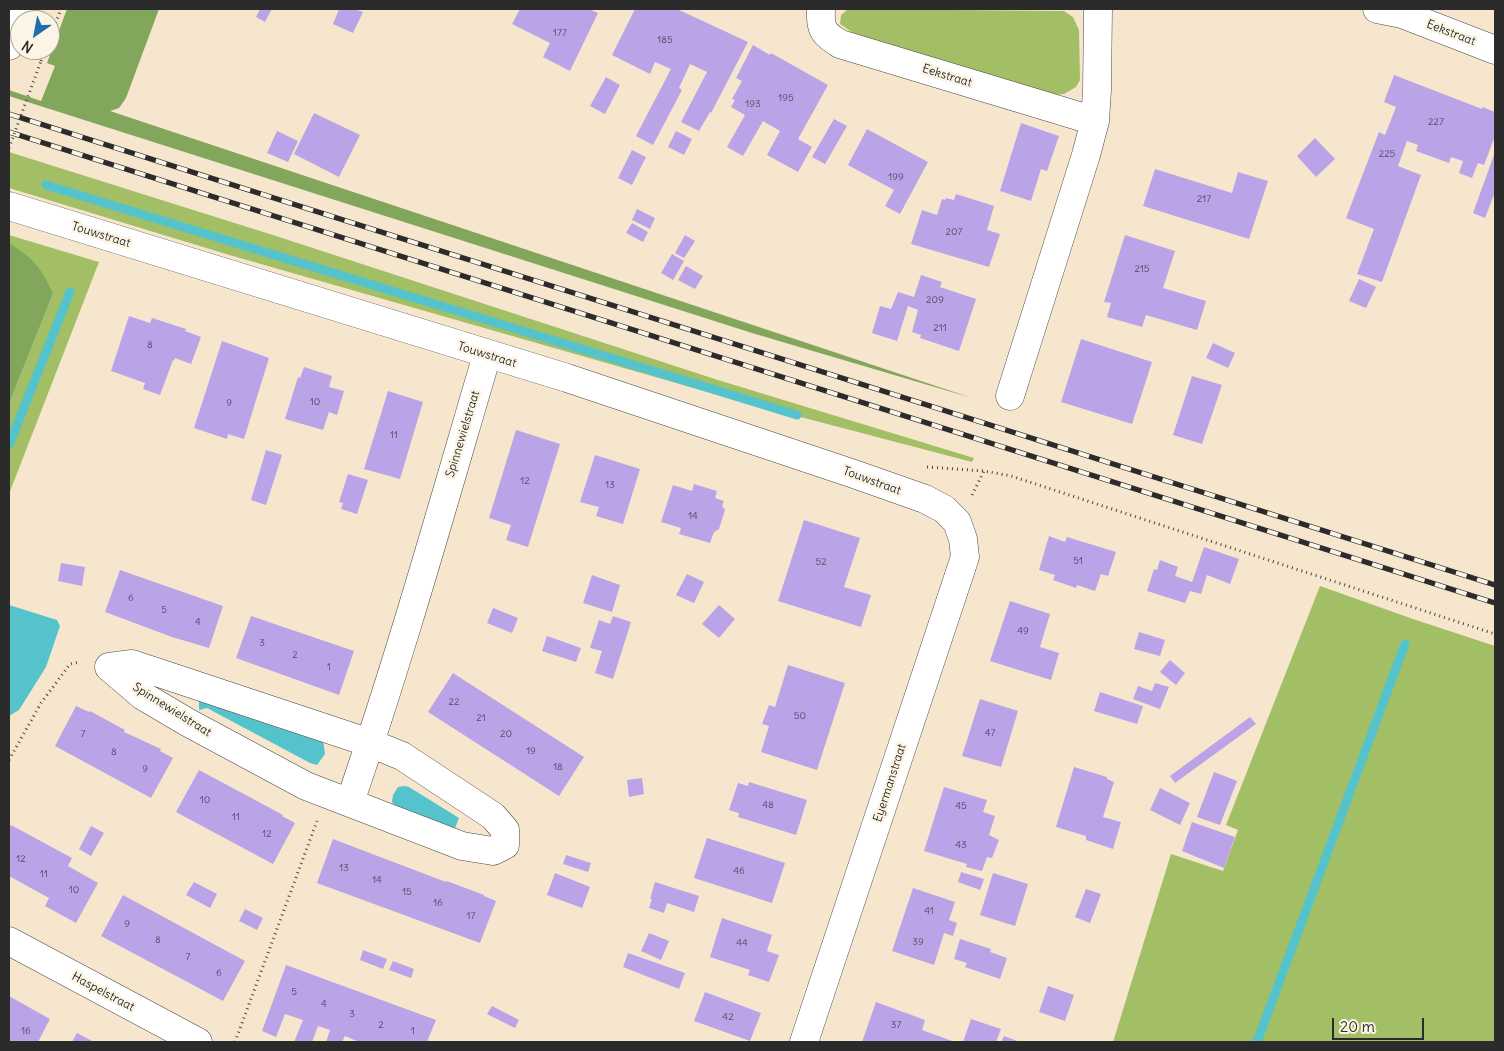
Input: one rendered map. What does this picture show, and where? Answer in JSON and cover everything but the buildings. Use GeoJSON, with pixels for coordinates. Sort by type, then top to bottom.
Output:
{"type":"FeatureCollection","features":[{"type":"Feature","properties":{"kind":"street"},"geometry":{"type":"LineString","coordinates":[[9,46],[22,9]]}},
{"type":"Feature","properties":{"kind":"street","name":"Eekstraat"},"geometry":{"type":"LineString","coordinates":[[821,9],[820,23],[825,34],[840,44],[1095,121]]}},
{"type":"Feature","properties":{"kind":"street"},"geometry":{"type":"LineString","coordinates":[[1010,396],[1095,121],[1098,9]]}},
{"type":"Feature","properties":{"kind":"street","name":"Eekstraat"},"geometry":{"type":"LineString","coordinates":[[1378,9],[1402,14],[1495,50]]}},
{"type":"Feature","properties":{"kind":"street","name":"Touwstraat"},"geometry":{"type":"LineString","coordinates":[[9,206],[576,381],[863,477],[944,509],[957,522]]}},
{"type":"Feature","properties":{"kind":"street","name":"Spinnewielstraat"},"geometry":{"type":"LineString","coordinates":[[339,797],[370,743],[487,355]]}},
{"type":"Feature","properties":{"kind":"street","name":"Eyermanstraat"},"geometry":{"type":"LineString","coordinates":[[804,1042],[964,557],[963,539],[957,522]]}},
{"type":"Feature","properties":{"kind":"street","name":"Spinnewielstraat"},"geometry":{"type":"LineString","coordinates":[[132,664],[370,743],[402,756],[493,816],[504,830],[505,845],[493,851],[462,846],[339,797],[306,786],[143,696],[109,667],[132,664]]}},
{"type":"Feature","properties":{"kind":"street","name":"Haspelstraat"},"geometry":{"type":"LineString","coordinates":[[9,941],[198,1042]]}},
{"type":"Feature","properties":{"kind":"path"},"geometry":{"type":"LineString","coordinates":[[9,148],[41,60]]}},
{"type":"Feature","properties":{"kind":"path"},"geometry":{"type":"LineString","coordinates":[[984,471],[1020,478],[1495,634]]}},
{"type":"Feature","properties":{"kind":"path"},"geometry":{"type":"LineString","coordinates":[[9,760],[41,703],[70,664],[90,660],[109,667]]}},
{"type":"Feature","properties":{"kind":"path"},"geometry":{"type":"LineString","coordinates":[[235,1042],[339,797]]}},
{"type":"Feature","properties":{"kind":"green space"},"geometry":{"type":"Polygon","coordinates":[[[67,9],[159,9],[126,98],[119,108],[110,111],[972,398],[752,333],[9,96],[9,90],[41,101],[55,66],[47,63],[48,60],[60,60],[60,28],[67,9]]]}},
{"type":"Feature","properties":{"kind":"green space"},"geometry":{"type":"Polygon","coordinates":[[[848,9],[1064,11],[1073,17],[1079,30],[1080,80],[1076,87],[1064,94],[1051,95],[853,33],[840,24],[841,15],[848,9]]]}},
{"type":"Feature","properties":{"kind":"green space"},"geometry":{"type":"Polygon","coordinates":[[[9,152],[276,236],[718,380],[974,458],[972,462],[732,399],[226,254],[9,188],[9,152]]]}},
{"type":"Feature","properties":{"kind":"green space"},"geometry":{"type":"Polygon","coordinates":[[[9,235],[99,262],[9,494],[9,404],[53,294],[9,244],[9,235]]]}},
{"type":"Feature","properties":{"kind":"green space"},"geometry":{"type":"Polygon","coordinates":[[[9,243],[36,264],[53,294],[9,404],[9,243]]]}},
{"type":"Feature","properties":{"kind":"green space"},"geometry":{"type":"Polygon","coordinates":[[[1320,586],[1495,646],[1495,1042],[1113,1042],[1171,854],[1223,871],[1238,830],[1226,825],[1320,586]]]}},
{"type":"Feature","properties":{"kind":"water"},"geometry":{"type":"Polygon","coordinates":[[[9,605],[57,620],[60,626],[46,667],[19,710],[9,716],[9,605]]]}},
{"type":"Feature","properties":{"kind":"water"},"geometry":{"type":"Polygon","coordinates":[[[199,701],[204,701],[323,740],[325,754],[317,765],[310,763],[207,708],[199,710],[199,701]]]}},
{"type":"Feature","properties":{"kind":"water"},"geometry":{"type":"Polygon","coordinates":[[[405,786],[459,818],[453,833],[395,807],[392,802],[393,795],[398,787],[405,786]]]}},
{"type":"Feature","properties":{"kind":"waterway"},"geometry":{"type":"LineString","coordinates":[[46,185],[797,415]]}},
{"type":"Feature","properties":{"kind":"waterway"},"geometry":{"type":"LineString","coordinates":[[9,445],[70,292]]}},
{"type":"Feature","properties":{"kind":"waterway"},"geometry":{"type":"LineString","coordinates":[[1257,1042],[1405,644]]}},
{"type":"Feature","properties":{"kind":"railway"},"geometry":{"type":"LineString","coordinates":[[9,114],[1495,585]]}},
{"type":"Feature","properties":{"kind":"railway"},"geometry":{"type":"LineString","coordinates":[[9,132],[1495,603]]}}]}
